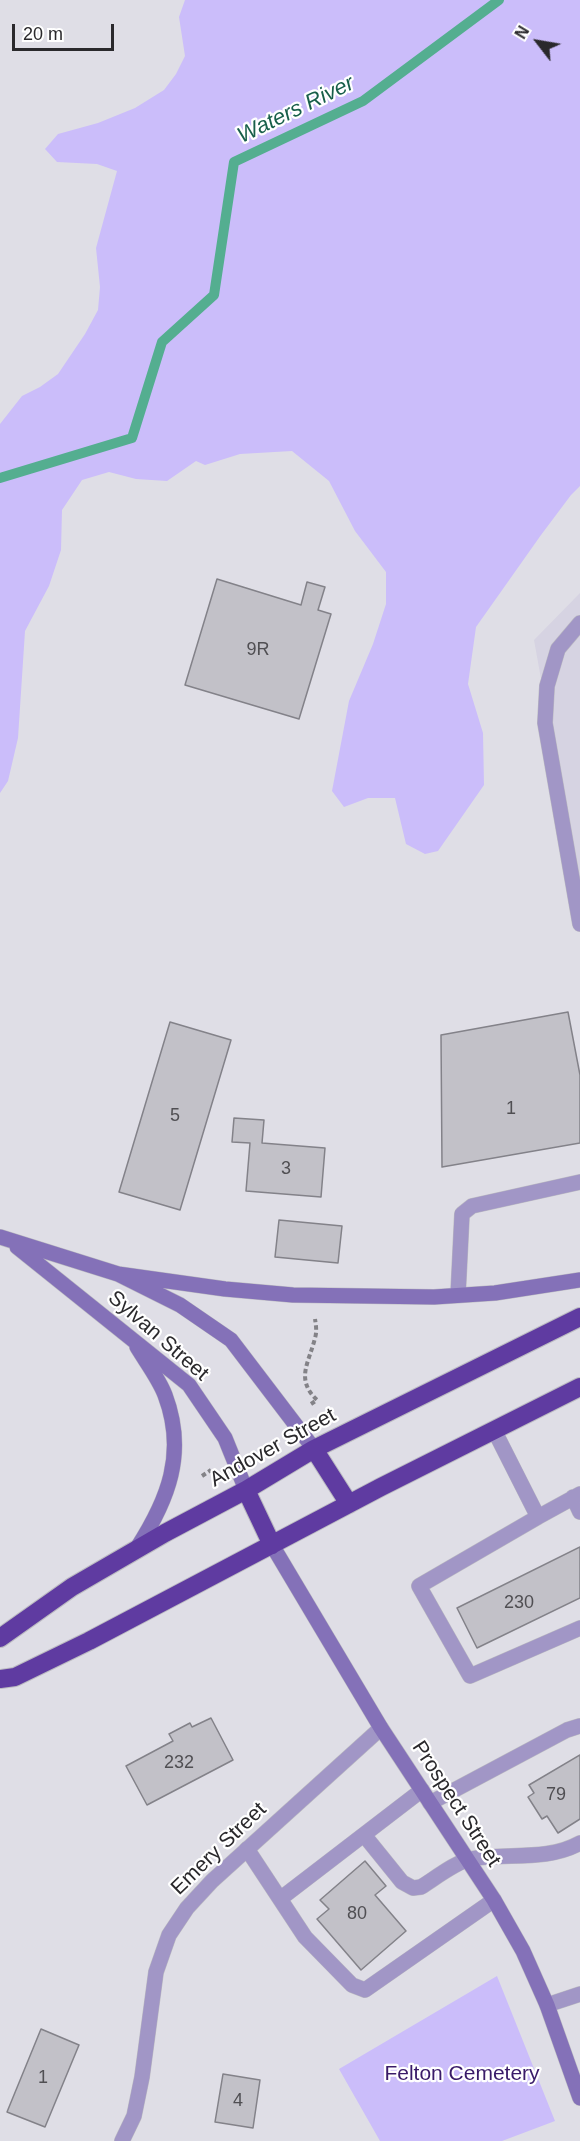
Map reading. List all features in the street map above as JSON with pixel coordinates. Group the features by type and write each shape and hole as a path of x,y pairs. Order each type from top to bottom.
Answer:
{"highway":[{"name":"Andover Street","path":"0,1638 72,1587 246,1490 314,1449 580,1317"},
{"path":"0,1679 15,1677 89,1641 349,1504 580,1388"},
{"path":"314,1449 349,1504"},
{"path":"246,1490 272,1545"}],"main road":[{"name":"Sylvan Street","path":"5,1239 118,1274 180,1305 231,1341 314,1449"},
{"name":"Sylvan Street","path":"5,1239 189,1385 225,1438 246,1490"},
{"path":"118,1274 225,1289 293,1295 434,1297 495,1293 580,1280"},
{"path":"131,1337 165,1394 174,1429 175,1454 167,1495 155,1521 137,1549"},
{"name":"Prospect Street","path":"272,1545 381,1728 494,1900 524,1951 547,2005 580,2098"}],"street":[{"path":"580,623 558,649 547,686 545,723 580,924"},
{"path":"458,1295 462,1214 472,1206 580,1182"},
{"path":"494,1430 538,1517"},
{"path":"580,1512 577,1496 419,1586 470,1676 580,1628"},
{"path":"280,1899 364,1835 426,1797 580,1726"},
{"name":"Emery Street","path":"122,2141 134,2116 142,2077 156,1972 169,1935 187,1908 247,1849 381,1728"},
{"path":"364,1835 402,1882 412,1888 421,1887 467,1859 535,1856 570,1849 580,1843"},
{"path":"247,1849 305,1937 352,1985 365,1990 494,1900"},
{"path":"547,2005 580,1994"}],"path":[{"path":"315,1315 316,1336 307,1359 304,1379 310,1393 317,1400"},
{"path":"194,1474 211,1478"}],"shaded area":[{"path":"580,593 580,895 534,640"}],"green space":[{"path":"185,0 580,0 580,486 541,535 476,627 468,684 483,733 484,785 438,851 425,854 406,844 395,798 368,798 344,807 332,791 349,701 373,644 386,604 386,572 355,531 329,481 292,451 240,454 205,465 196,461 167,481 136,479 109,472 82,480 62,510 61,550 49,586 25,631 18,738 8,781 0,793 0,424 22,396 58,374 98,310 100,287 96,248 117,171 97,164 57,162 45,149 58,134 98,123 135,108 164,90 176,74 185,56 179,17"},
{"name":"Felton Cemetery","path":"497,1976 555,2121 502,2141 380,2141 339,2069"}],"building":[{"path":"217,579 301,605 307,582 325,587 318,610 331,614 299,719 185,685"},
{"path":"568,1012 580,1075 580,1143 442,1167 441,1035"},
{"path":"170,1022 231,1040 180,1210 119,1192"},
{"path":"234,1118 264,1120 262,1143 325,1148 321,1197 246,1191 250,1143 232,1142"},
{"path":"279,1220 342,1226 338,1263 275,1257"},
{"path":"580,1547 580,1598 477,1648 457,1608"},
{"path":"211,1718 233,1760 147,1805 126,1766 173,1741 169,1734 190,1723 192,1727"},
{"path":"580,1755 580,1819 558,1833 547,1816 542,1819 528,1797 534,1793 529,1785"},
{"path":"365,1861 386,1886 375,1895 406,1931 361,1970 317,1919 329,1909 320,1900"},
{"path":"41,2029 79,2045 45,2127 7,2112"},
{"path":"223,2074 260,2080 253,2128 215,2122"}],"waterway":[{"name":"Waters River","path":"0,478 132,438 162,342 214,295 234,162 363,101 499,0"}]}
